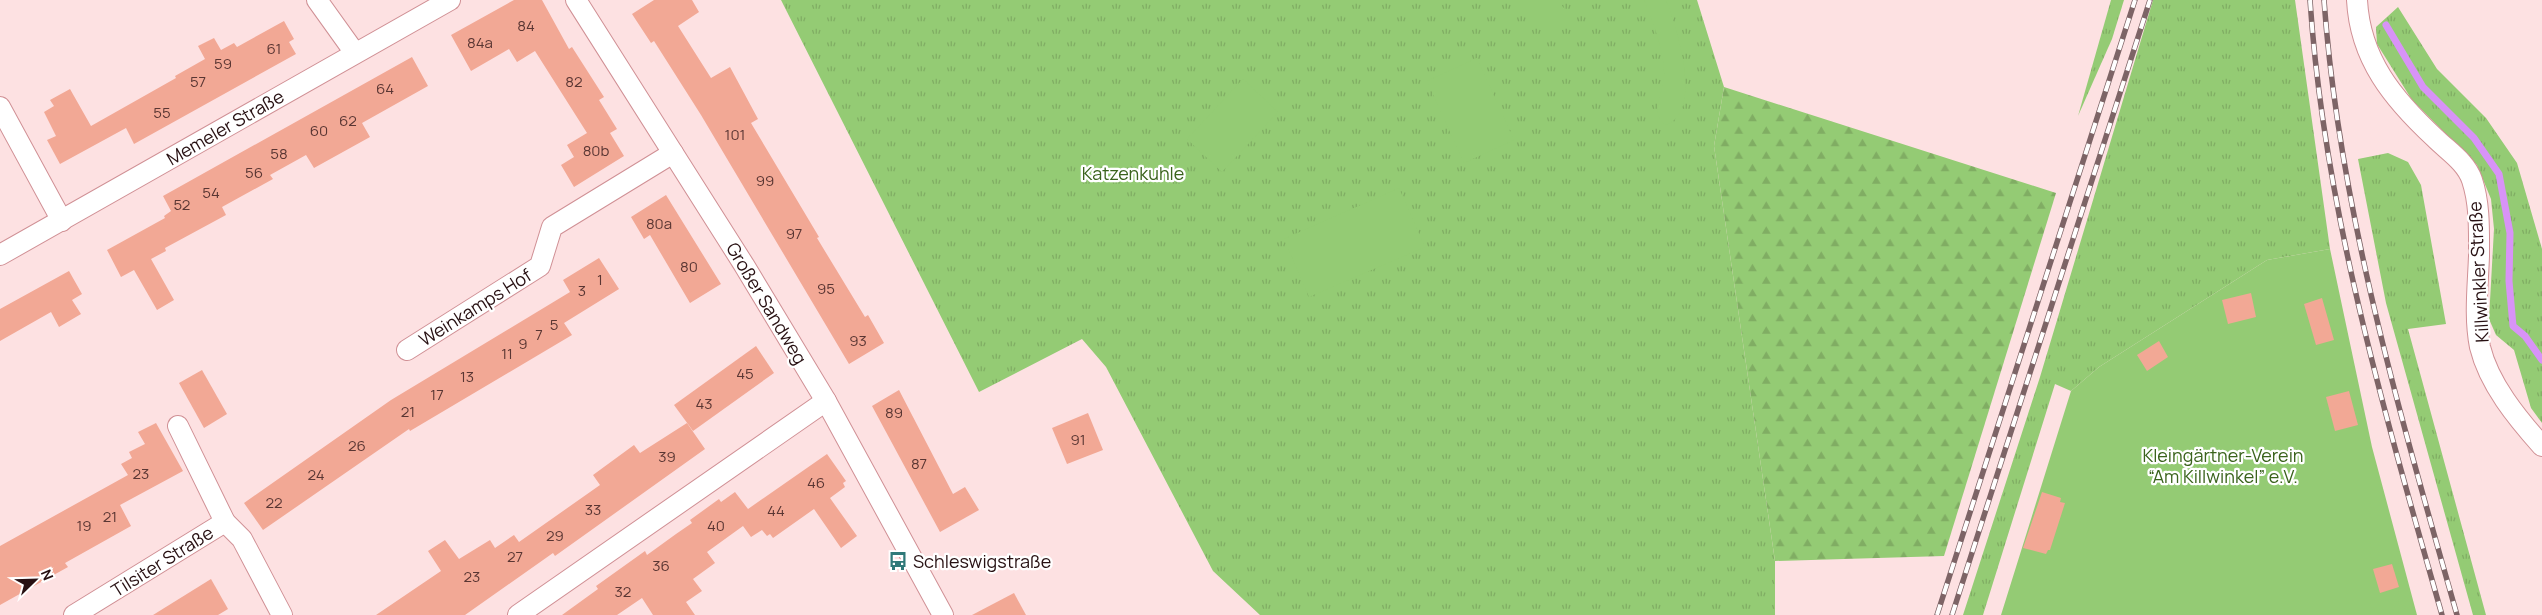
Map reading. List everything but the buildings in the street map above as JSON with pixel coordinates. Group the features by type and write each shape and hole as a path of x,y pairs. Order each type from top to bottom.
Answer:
{"street":[{"path":"317,0 355,53"},
{"name":"Memeler Straße","path":"0,255 450,0"},
{"name":"Großer Sandweg","path":"576,0 674,153 826,400 944,615"},
{"name":"Killwinkler Straße","path":"2357,0 2358,25 2364,43 2378,72 2400,102 2465,166 2473,180 2479,221 2477,309 2480,346 2489,373 2542,446"},
{"path":"0,107 62,221"},
{"name":"Weinkamps Hof","path":"408,350 540,266 552,227 674,153"},
{"path":"518,615 826,400"},
{"name":"Tilsiter Straße","path":"178,426 225,522 242,538 282,615"},
{"name":"Tilsiter Straße","path":"74,615 225,522"}],"green space":[{"name":"Katzenkuhle","path":"781,0 1697,0 1724,87 1714,146 1775,561 1775,615 1260,615 1213,571 1106,367 1082,339 979,392"},
{"path":"1520,0 1556,0 1567,11 1549,29"},
{"path":"1644,0 1666,0 1681,48 1686,87 1683,104 1677,117 1665,125 1658,115 1658,103 1664,79 1663,60 1655,28"},
{"path":"2111,0 2124,0 2112,39 2078,116"},
{"path":"2153,0 2295,0 2330,249 2267,260 2099,367 2071,391 2055,384 1983,615 1963,615 2040,377"},
{"path":"2398,7 2437,69 2486,118 2517,163 2542,249 2542,423 2531,408 2514,350 2496,335 2489,319 2494,229 2491,199 2477,165 2412,100 2377,44 2376,27"},
{"path":"1477,58 1514,140 1464,163 1427,81"},
{"path":"1243,79 1278,112 1222,172 1187,139"},
{"path":"1724,87 2056,193 1944,556 1775,561 1714,146"},
{"path":"2388,153 2408,162 2421,185 2446,324 2408,329 2486,615 2473,615 2386,303 2358,159"},
{"path":"1399,188 1425,247 1309,297 1284,239"},
{"name":"Kleingärtner-Verein “Am Killwinkel” e.V.","path":"2330,249 2372,447 2417,615 2001,615 2071,391 2099,367 2267,260"}],"waterway":[{"path":"2386,25 2423,87 2474,138 2499,174 2510,233 2509,281 2513,326 2525,336 2542,360"}],"railway":[{"path":"1937,615 2135,0"},
{"path":"1952,615 2150,0"},
{"path":"2310,0 2317,78 2343,234 2360,311 2399,464 2442,615"},
{"path":"2324,0 2343,156 2358,233 2394,387 2457,615"}],"place":[{"name":"Schleswigstraße","path":"898,561"}]}
